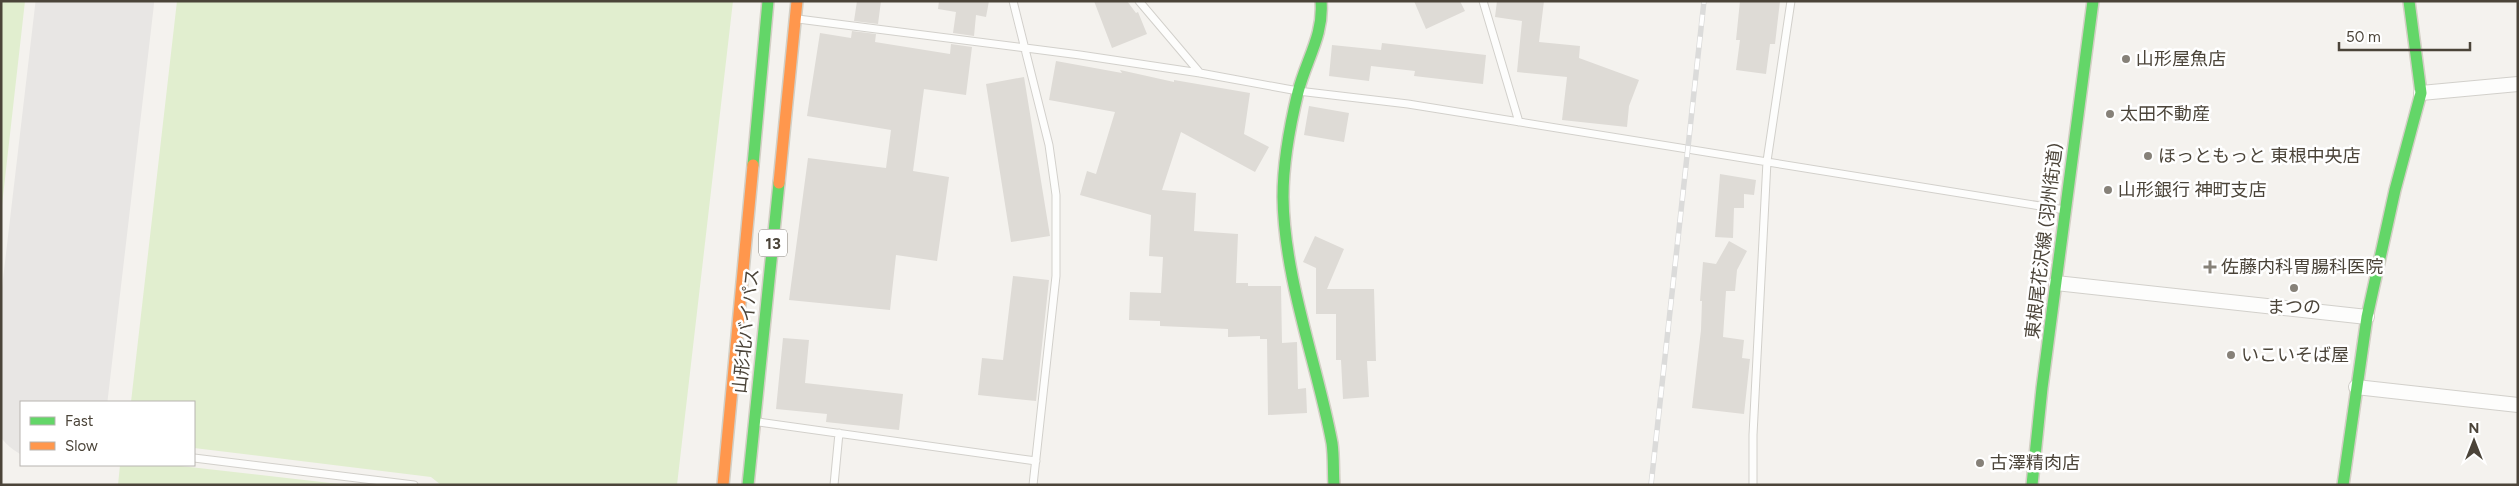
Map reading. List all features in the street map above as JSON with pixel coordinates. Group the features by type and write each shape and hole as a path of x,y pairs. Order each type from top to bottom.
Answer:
{"main road":[{"name":"山形北バイパス","path":"723,485 768,1"},
{"name":"山形北バイパス","path":"748,485 797,1"},
{"path":"1321,1 1318,39 1298,90 1285,164 1284,228 1332,445 1334,485"},
{"name":"東根尾花沢線 (羽州街道)","path":"2032,485 2092,1"},
{"path":"2343,485 2367,317 2395,190 2421,93 2408,1"}],"street":[{"path":"2421,93 2518,84"},
{"path":"2056,284 2367,317"},
{"path":"2356,387 2518,405"}],"lane":[{"path":"1013,1 1049,145 1056,195 1056,276 1034,485"},
{"path":"1139,1 1200,73"},
{"path":"1483,1 1518,122"},
{"path":"1752,485 1753,425 1767,160 1791,1"},
{"path":"796,19 1200,73 1298,90 1408,104 1689,150 1767,160 2066,210"},
{"path":"754,422 1036,461"},
{"path":"834,485 839,433"},
{"path":"195,458 414,485"}],"green space":[{"path":"1,1 25,1 1,214"},
{"path":"177,1 733,1 677,485 441,485 431,477 195,448 195,401 131,401"},
{"path":"120,466 181,466 348,485 118,485"}],"building":[{"path":"857,1 881,1 878,24 854,21"},
{"path":"939,1 989,1 986,17 976,15 974,36 953,33 956,12 938,9"},
{"path":"1094,1 1127,1 1136,13 1138,12 1147,34 1112,48"},
{"path":"1414,1 1460,1 1465,11 1426,29"},
{"path":"1497,1 1544,1 1539,42 1580,46 1579,58 1639,80 1629,106 1627,127 1562,120 1567,77 1517,72 1522,21 1495,17"},
{"path":"1740,1 1780,1 1775,44 1770,44 1766,74 1736,70 1740,40 1736,40"},
{"path":"852,31 876,34 875,42 950,54 951,44 972,47 966,95 924,89 913,171 949,177 937,261 896,255 890,310 789,300 808,158 886,168 891,130 807,116 820,33 851,38"},
{"path":"1382,43 1486,55 1483,84 1414,76 1415,71 1371,66 1369,81 1329,76 1332,45 1381,50"},
{"path":"1056,61 1122,73 1120,70 1174,82 1174,80 1250,93 1244,134 1269,147 1255,172 1181,132 1162,190 1196,193 1194,231 1238,234 1236,283 1248,283 1248,286 1281,286 1282,343 1297,342 1298,389 1306,388 1307,413 1268,415 1267,339 1260,339 1260,336 1228,337 1228,329 1160,326 1160,321 1129,320 1130,292 1161,293 1163,257 1149,256 1151,215 1080,195 1087,171 1096,174 1115,112 1049,100"},
{"path":"1024,77 1050,236 1011,242 986,84"},
{"path":"1309,106 1349,113 1344,142 1304,135"},
{"path":"1720,174 1756,180 1754,195 1744,194 1744,208 1734,208 1733,238 1715,237"},
{"path":"1315,236 1344,249 1327,289 1374,289 1376,361 1367,361 1369,397 1343,399 1341,360 1336,360 1336,314 1316,314 1316,268 1303,262"},
{"path":"1729,241 1747,251 1737,270 1735,291 1726,291 1723,337 1744,340 1742,358 1750,359 1744,414 1692,408 1701,330 1702,301 1700,301 1703,262 1716,264"},
{"path":"1013,276 1049,280 1036,401 978,395 982,358 1003,360"},
{"path":"783,338 809,340 805,383 903,394 899,430 826,422 827,414 776,409"}],"runway":[{"path":"48,401 95,1"}],"railway":[{"path":"1651,485 1704,1"}],"traffic: fast":[{"path":"753,165 768,1"},
{"path":"1321,1 1320,25 1301,80 1292,118 1283,197 1285,228 1295,290 1332,443 1334,485"},
{"path":"2032,485 2042,388 2093,1"},
{"path":"2343,485 2367,317 2395,190 2421,93 2409,1"},
{"path":"748,485 779,183"}],"traffic: slow":[{"path":"779,183 797,1"},
{"path":"723,485 753,165"}],"place":[{"name":"山形屋魚店","path":"2126,59"},
{"name":"太田不動産","path":"2110,114"},
{"name":"ほっともっと 東根中央店","path":"2148,156"},
{"name":"山形銀行 神町支店","path":"2108,190"},
{"name":"佐藤内科胃腸科医院","path":"2210,267"},
{"name":"まつの","path":"2294,288"},
{"name":"いこいそば屋","path":"2231,355"},
{"name":"古澤精肉店","path":"1980,463"}]}
